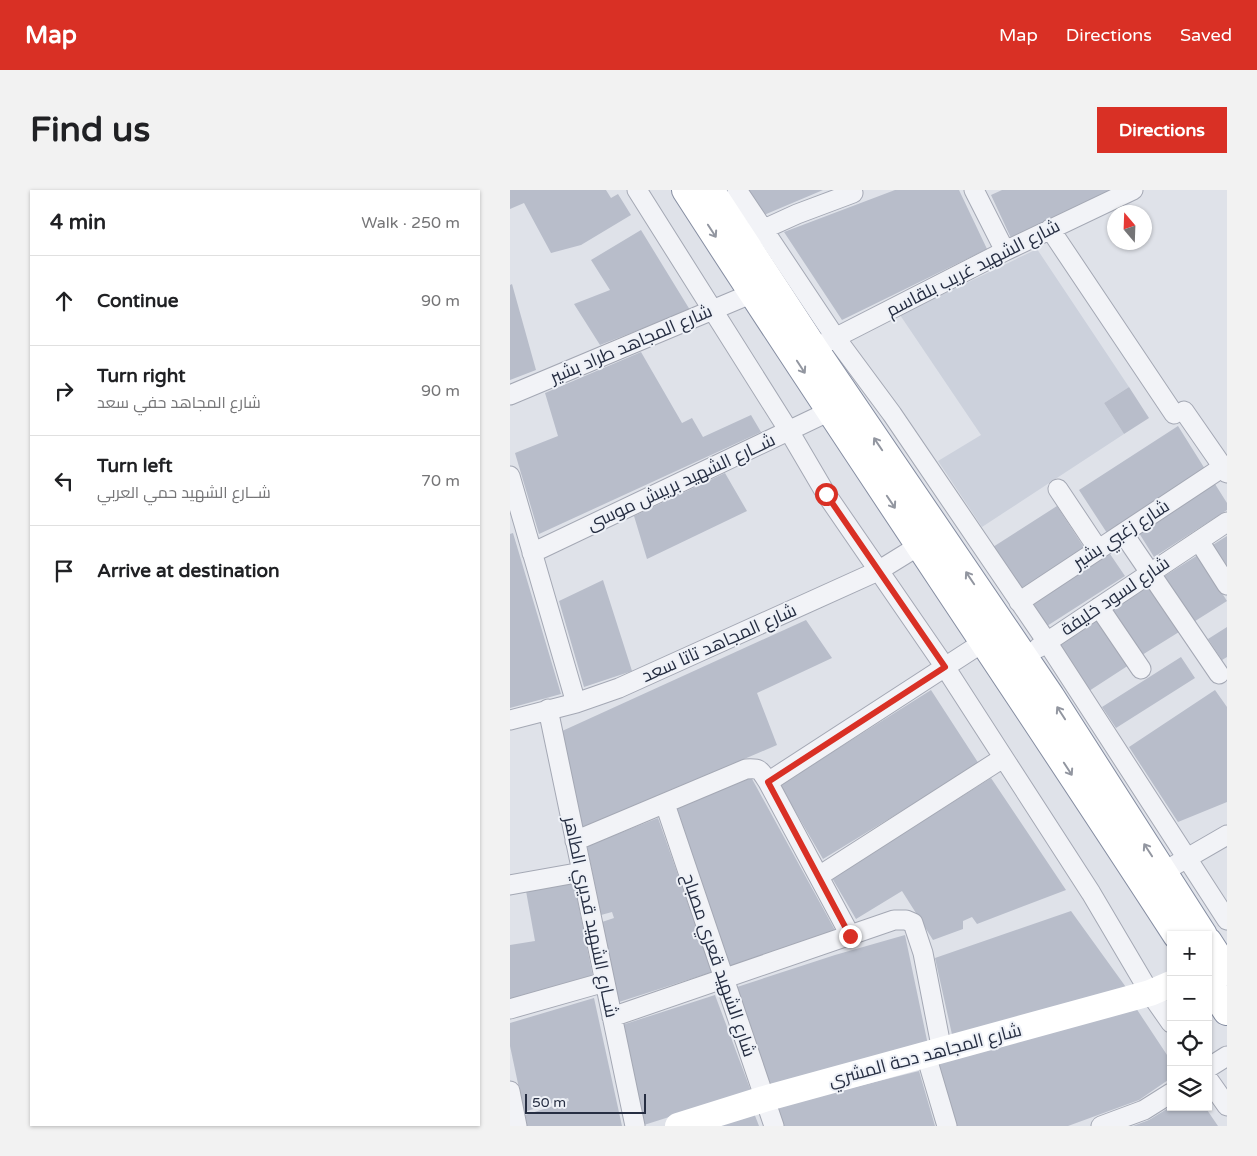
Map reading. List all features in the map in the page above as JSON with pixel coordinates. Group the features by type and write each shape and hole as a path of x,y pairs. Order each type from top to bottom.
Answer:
{"highway":[{"path":"686,190 830,411 985,641 1050,696 1200,931"},
{"path":"710,190 753,235 824,343 955,555 1014,666 1175,931"},
{"path":"1212,948 1227,971"},
{"path":"1212,988 1227,1010"}],"street":[{"path":"637,190 789,431 826,494 945,667 1090,894 1161,989 1170,1021"},
{"path":"738,190 753,235 797,214 852,192"},
{"path":"974,190 1005,251"},
{"name":"شارع الشهيد غريب بلقاسم","path":"824,343 1005,251 1133,190"},
{"path":"1050,229 1179,413 1225,470"},
{"name":"شارع المجاهد طراد بشير","path":"510,395 753,293"},
{"path":"824,343 892,414 1047,642 1227,920"},
{"name":"شــارع الشهيد بريبش موسى","path":"532,553 830,411"},
{"name":"شارع زغبي بشير","path":"1019,602 1123,533 1225,470"},
{"path":"510,476 516,524 532,553 576,703"},
{"path":"1058,489 1098,550"},
{"name":"شارع لسود خليفة","path":"1014,666 1227,522"},
{"path":"1123,533 1219,674"},
{"path":"1198,541 1227,585"},
{"name":"شارع المجاهد تاتا سعد","path":"510,720 576,703 619,688 878,571 920,545"},
{"path":"1099,607 1141,669"},
{"path":"768,782 985,641"},
{"name":"شــارع الشهيد قديري الطاهر","path":"548,709 635,1126"},
{"path":"818,876 1003,758"},
{"path":"575,841 734,773 757,768 768,782 850,936"},
{"name":"شارع الشهيد قعري مصباح","path":"665,804 774,1126"},
{"path":"1163,872 1227,835"},
{"path":"510,884 582,872"},
{"path":"612,1017 894,920 906,920 913,923 923,953 934,1053 947,1126"},
{"path":"510,1009 605,982"},
{"name":"شارع المجاهد دحة المشري","path":"678,1126 764,1099 1161,989"},
{"path":"1211,1066 1227,1056"},
{"path":"1212,1085 1227,1106"},
{"path":"510,1091 517,1126"},
{"path":"1101,1126 1144,1110 1167,1096"}],"shaded area":[{"path":"1037,249 1129,387 1104,403 1124,434 982,527 938,461 981,435 900,315"}],"building":[{"path":"510,190 606,190 611,198 618,194 631,215 581,245 551,253 524,203 510,209"},
{"path":"748,190 823,190 764,215"},
{"path":"895,190 959,190 987,249 842,320 784,232"},
{"path":"1002,190 1114,190 1011,238 991,195"},
{"path":"641,230 690,310 600,345 574,304 610,290 591,260"},
{"path":"512,284 536,370 510,380 510,285"},
{"path":"641,352 682,423 692,418 703,437 751,415 761,432 539,534 515,453 558,436 545,393"},
{"path":"1129,387 1149,418 1124,434 1104,403"},
{"path":"1178,426 1205,469 1107,533 1079,490"},
{"path":"725,473 747,511 647,559 634,516"},
{"path":"1215,484 1227,503 1227,510 1154,557 1139,533"},
{"path":"1057,506 1085,549 1021,590 993,547"},
{"path":"513,533 561,694 510,708 510,534"},
{"path":"1227,536 1227,570 1211,546"},
{"path":"1110,554 1125,576 1047,626 1033,603"},
{"path":"1198,555 1227,601 1192,623 1163,577"},
{"path":"603,580 632,671 584,687 559,601"},
{"path":"1149,586 1179,632 1142,655 1128,632 1124,634 1110,611"},
{"path":"1099,619 1129,665 1089,691 1059,644"},
{"path":"806,620 832,658 757,693 777,745 581,829 560,732"},
{"path":"1227,627 1227,657 1222,660 1208,639"},
{"path":"1181,657 1195,678 1116,728 1102,707"},
{"path":"931,690 979,764 823,859 780,785"},
{"path":"1215,690 1227,707 1227,802 1178,822 1129,747"},
{"path":"751,777 836,932 729,967 677,808"},
{"path":"991,778 1066,890 977,924 972,917 963,921 963,929 933,940 902,891 856,919 832,878"},
{"path":"658,818 712,972 619,1002 602,922 614,918 612,912 601,915 587,846"},
{"path":"574,883 593,977 510,1000 510,945 535,941 526,891"},
{"path":"1071,911 1128,990 953,1039 935,958"},
{"path":"905,935 928,1045 768,1088 734,988 835,955"},
{"path":"715,995 751,1091 644,1125 622,1025"},
{"path":"594,998 622,1126 527,1126 525,1115 569,1101 568,1098 524,1112 510,1046 510,1023"},
{"path":"1134,1005 1167,1055 1167,1081 1139,1100 1068,1126 957,1126 938,1064"},
{"path":"919,1071 935,1126 783,1126 775,1107"},
{"path":"1167,1109 1167,1111 1208,1111 1218,1126 1133,1126 1149,1120"},
{"path":"754,1113 759,1126 717,1126"}],"route":[{"path":"826,494 945,667 768,782 850,936"}]}
